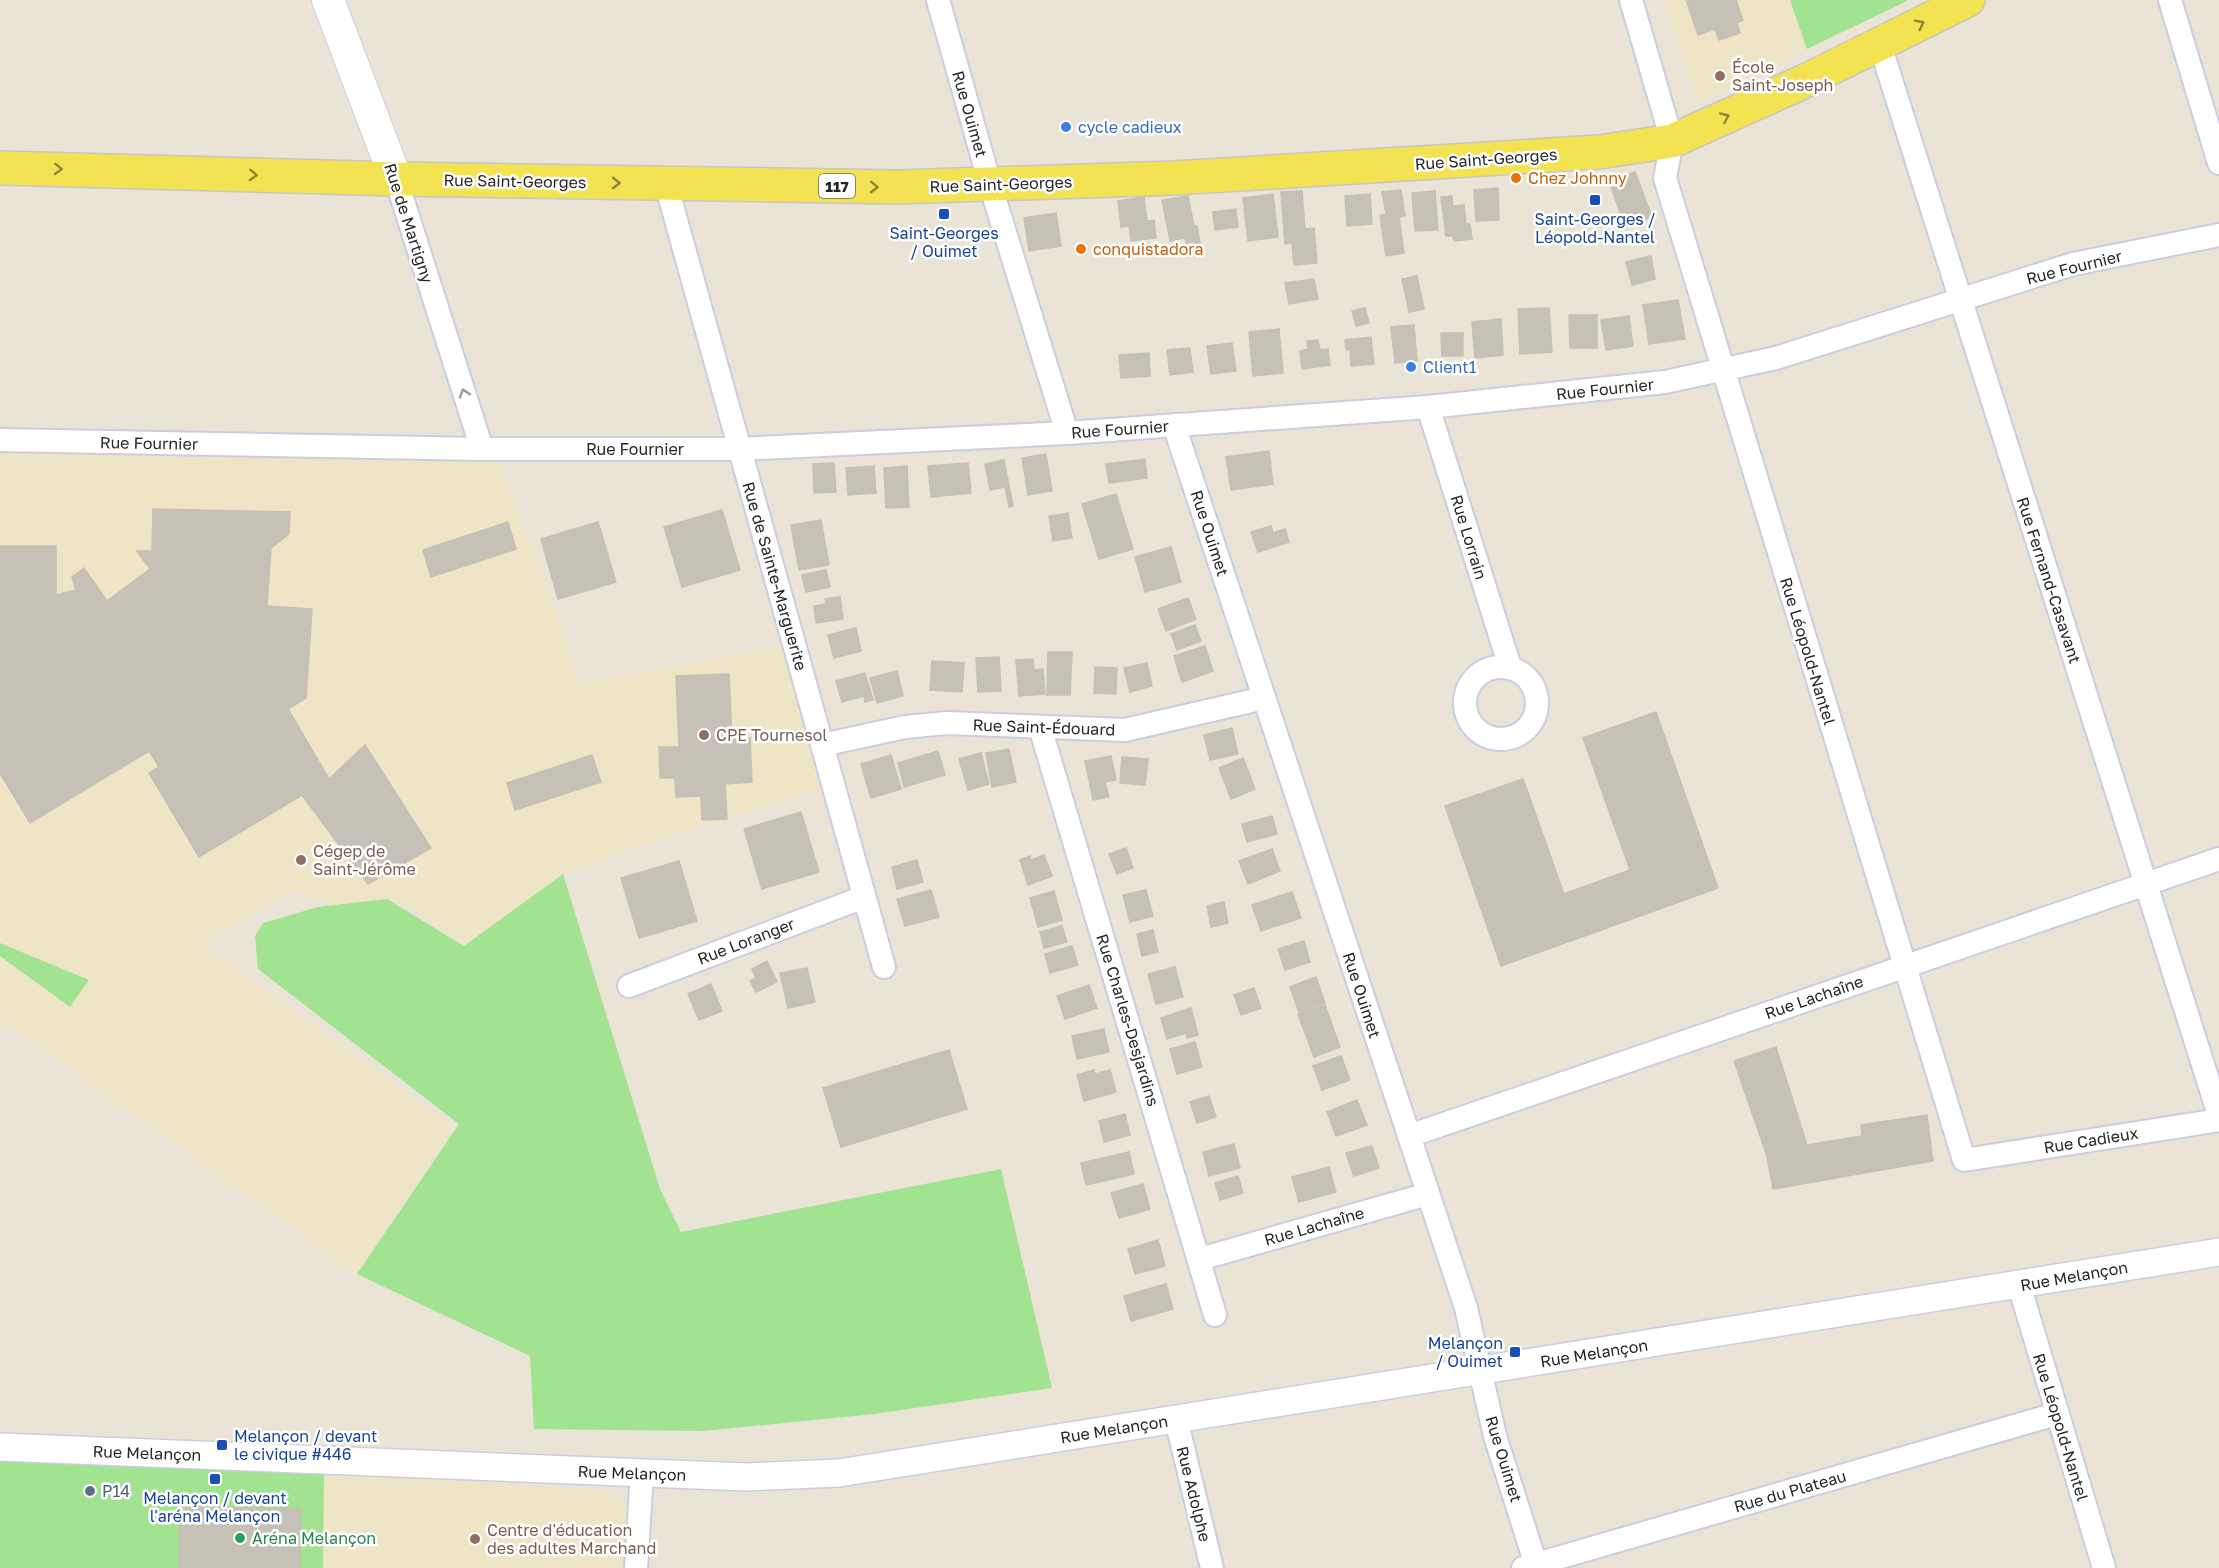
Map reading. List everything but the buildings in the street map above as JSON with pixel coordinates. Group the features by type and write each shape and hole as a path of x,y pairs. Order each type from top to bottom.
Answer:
{"main road":[{"name":"Rue de Martigny","path":"328,0 396,179"},
{"name":"Rue Saint-Georges","path":"0,168 396,179 898,187 1174,178 1599,152 1672,141 1880,45 1968,0"}],"street":[{"name":"Rue Ouimet","path":"938,0 990,184 1067,433"},
{"path":"1631,0 1672,141"},
{"path":"2170,0 2219,163"},
{"name":"Rue Fernand-Casavant","path":"1880,45 2219,1117"},
{"name":"Rue Léopold-Nantel","path":"1672,141 1665,178 1964,1160"},
{"name":"Rue de Martigny","path":"396,179 482,449"},
{"name":"Rue de Sainte-Marguerite","path":"666,184 884,967"},
{"name":"Rue Fournier","path":"0,440 482,449 739,449 1067,433 1428,407 1665,382 1722,370 1776,358 2073,264 2219,235"},
{"name":"Rue Lorrain","path":"1428,407 1509,667"},
{"name":"Rue Ouimet","path":"1174,425 1466,1308 1495,1436 1532,1567"},
{"name":"Rue Saint-Édouard","path":"822,745 905,727 947,723 1125,730 1264,698"},
{"name":"Rue Charles-Desjardins","path":"1040,727 1215,1315"},
{"name":"Rue Lachaîne","path":"1409,1136 2219,859"},
{"name":"Rue Loranger","path":"628,986 864,897"},
{"name":"Rue Cadieux","path":"1964,1160 2219,1117"},
{"name":"Rue Lachaîne","path":"1200,1259 1428,1194"},
{"name":"Rue Melançon","path":"0,1447 747,1477 839,1473 2219,1252"},
{"name":"Rue Léopold-Nantel","path":"2019,1285 2104,1568"},
{"name":"Rue du Plateau","path":"1532,1567 2056,1414"},
{"name":"Rue Adolphe","path":"1176,1419 1212,1568"},
{"path":"636,1568 642,1473"}],"shaded area":[{"name":"École Saint-Joseph","path":"1664,0 1790,0 1807,49 1697,102"},
{"name":"Cégep de Saint-Jérôme","path":"0,446 498,460 581,683 783,646 823,788 642,845 563,874 464,946 402,901 367,922 295,889 202,944 453,1127 357,1274 0,1019"},
{"name":"Centre d'éducation des adultes Marchand","path":"324,1473 609,1491 629,1511 625,1568 323,1568"}],"green space":[{"path":"1790,0 1907,0 1907,1 1807,49"},
{"path":"563,874 660,1189 681,1232 1001,1169 1052,1388 874,1414 703,1431 534,1429 530,1356 357,1274 459,1124 258,969 255,936 263,923 318,907 387,899 464,946"},
{"path":"0,943 89,980 70,1007 0,956"},
{"path":"0,1459 324,1473 323,1568 0,1568"}],"place":[{"name":"École Saint-Joseph","path":"1720,76"},
{"name":"cycle cadieux","path":"1066,127"},
{"name":"Chez Johnny","path":"1516,178"},
{"name":"Saint-Georges / Léopold-Nantel","path":"1595,200"},
{"name":"Saint-Georges / Ouimet","path":"944,214"},
{"name":"conquistadora","path":"1081,249"},
{"name":"Client1","path":"1411,367"},
{"name":"CPE Tournesol","path":"704,735"},
{"name":"Cégep de Saint-Jérôme","path":"301,860"},
{"name":"Melançon / Ouimet","path":"1515,1352"},
{"name":"Melançon / devant le civique #446","path":"222,1445"},
{"name":"Melançon / devant l'aréna Melançon","path":"215,1479"},
{"name":"P14","path":"90,1491"},
{"name":"Aréna Melançon","path":"240,1538"},
{"name":"Centre d'éducation des adultes Marchand","path":"475,1539"}]}
